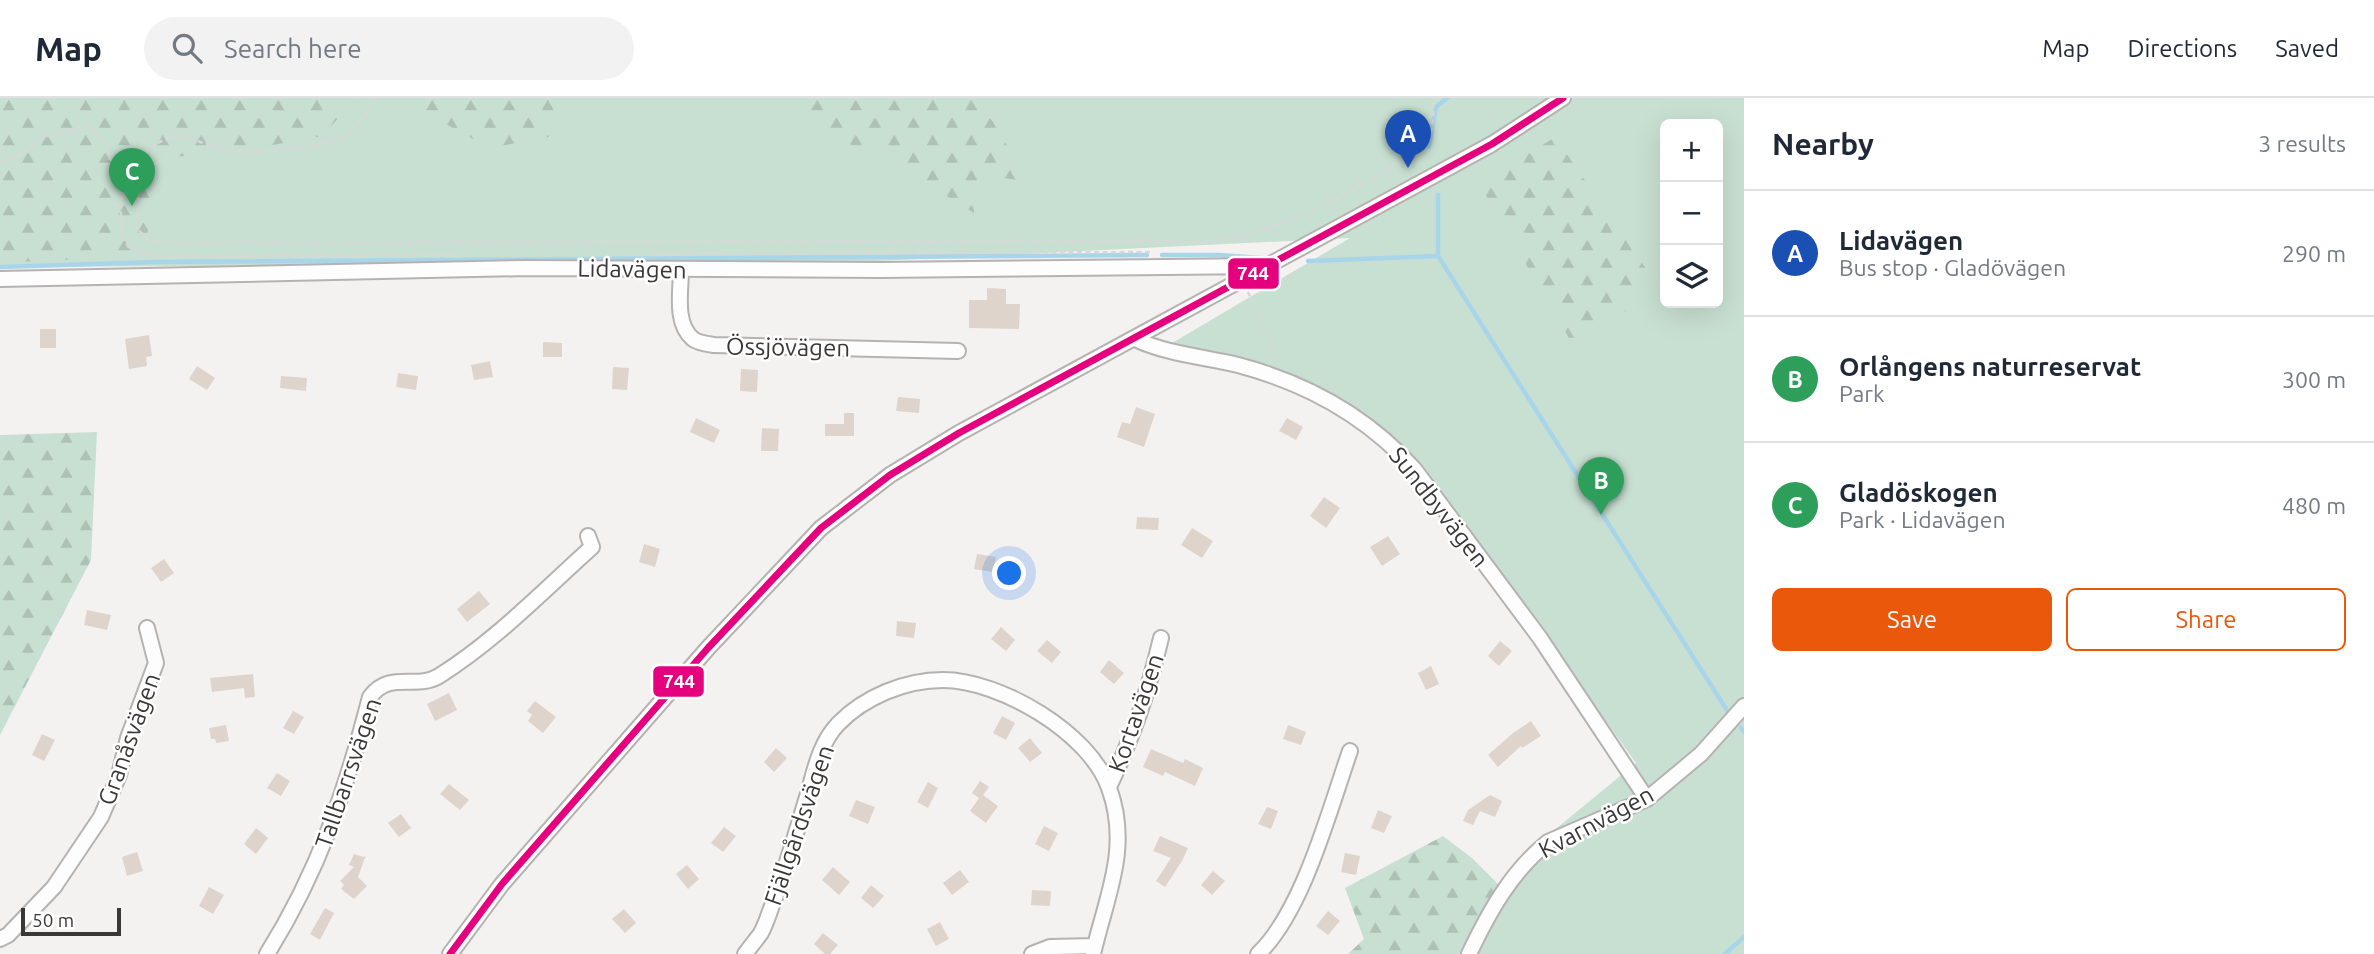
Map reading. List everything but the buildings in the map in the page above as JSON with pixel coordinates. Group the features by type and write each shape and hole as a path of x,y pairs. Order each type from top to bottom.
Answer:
{"street":[{"path":"450,954 502,884 708,648 821,528 890,475 959,433 1492,144 1563,98"},
{"name":"Lidavägen","path":"0,279 526,268 895,270 1264,266"},
{"name":"Össjövägen","path":"681,269 680,316 685,330 695,341 714,345 958,351"},
{"name":"Sundbyvägen","path":"1135,339 1160,349 1242,366 1286,381 1349,411 1396,449 1415,470 1540,638 1647,799"},
{"name":"Tallbarrsvägen","path":"267,954 284,927 319,855 346,787 370,697 376,688 388,682 433,679 466,659 592,547 588,536"},
{"name":"Granåsvägen","path":"0,939 8,935 54,887 101,817 119,775 128,738 156,663 147,628"},
{"name":"Kortavägen","path":"1109,787 1133,734 1150,684 1161,638"},
{"name":"Fjällgårdsvägen","path":"745,954 762,931 780,886 823,749 837,725 866,701 912,683 944,680 973,684 1019,701 1060,727 1097,765 1109,787 1115,810 1119,849 1109,899 1094,950"},
{"name":"Kvarnvägen","path":"1469,954 1497,900 1536,852 1548,842 1647,799 1700,754 1744,706"},
{"path":"1258,954 1268,944 1295,902 1350,751"},
{"path":"1032,954 1050,947 1094,950"}],"path":[{"path":"377,98 358,124 342,139 308,147 255,152 217,147 172,136 163,140 147,150 137,164 138,228 142,236 152,242 166,243 1216,241 1251,232 1323,206 1406,159 1425,145 1433,98"},
{"path":"0,163 24,152 42,136 90,125 109,147 110,166 121,187 121,236 130,249 153,256 456,255"},
{"path":"644,254 1153,252"},
{"path":"1246,289 1286,381"}],"green space":[{"path":"0,98 1744,98 1744,954 1389,954 1504,890 1524,855 1636,763 1430,477 1380,425 1345,402 1292,379 1167,346 1350,238 836,263 0,267"},
{"path":"0,98 357,98 322,136 240,151 162,158 143,256 0,263"},
{"path":"424,98 560,98 549,137 489,148 424,112"},
{"path":"788,98 975,98 993,122 1029,182 981,174 974,190 974,213 884,152 822,138"},
{"path":"1555,137 1651,276 1629,309 1573,345 1485,194 1484,182"},
{"path":"97,432 91,560 0,735 0,435"},
{"path":"1443,836 1472,858 1499,885 1464,954 1348,954 1364,939 1345,888"}],"waterway":[{"path":"1429,147 1436,107 1447,98"},
{"path":"1438,195 1438,256"},
{"path":"0,267 154,262 1147,255"},
{"path":"1162,255 1262,258"},
{"path":"1308,261 1438,256 1730,715"},
{"path":"1741,728 1744,732"},
{"path":"1725,954 1744,937"}],"transit line":[{"name":"744","path":"450,954 502,884 708,648 821,528 890,475 959,433 1492,144 1563,98"}],"place":[{"name":"Lidavägen","path":"1408,168"},
{"name":"Gladöskogen","path":"132,206"},
{"name":"Orlångens naturreservat","path":"1601,515"}]}
